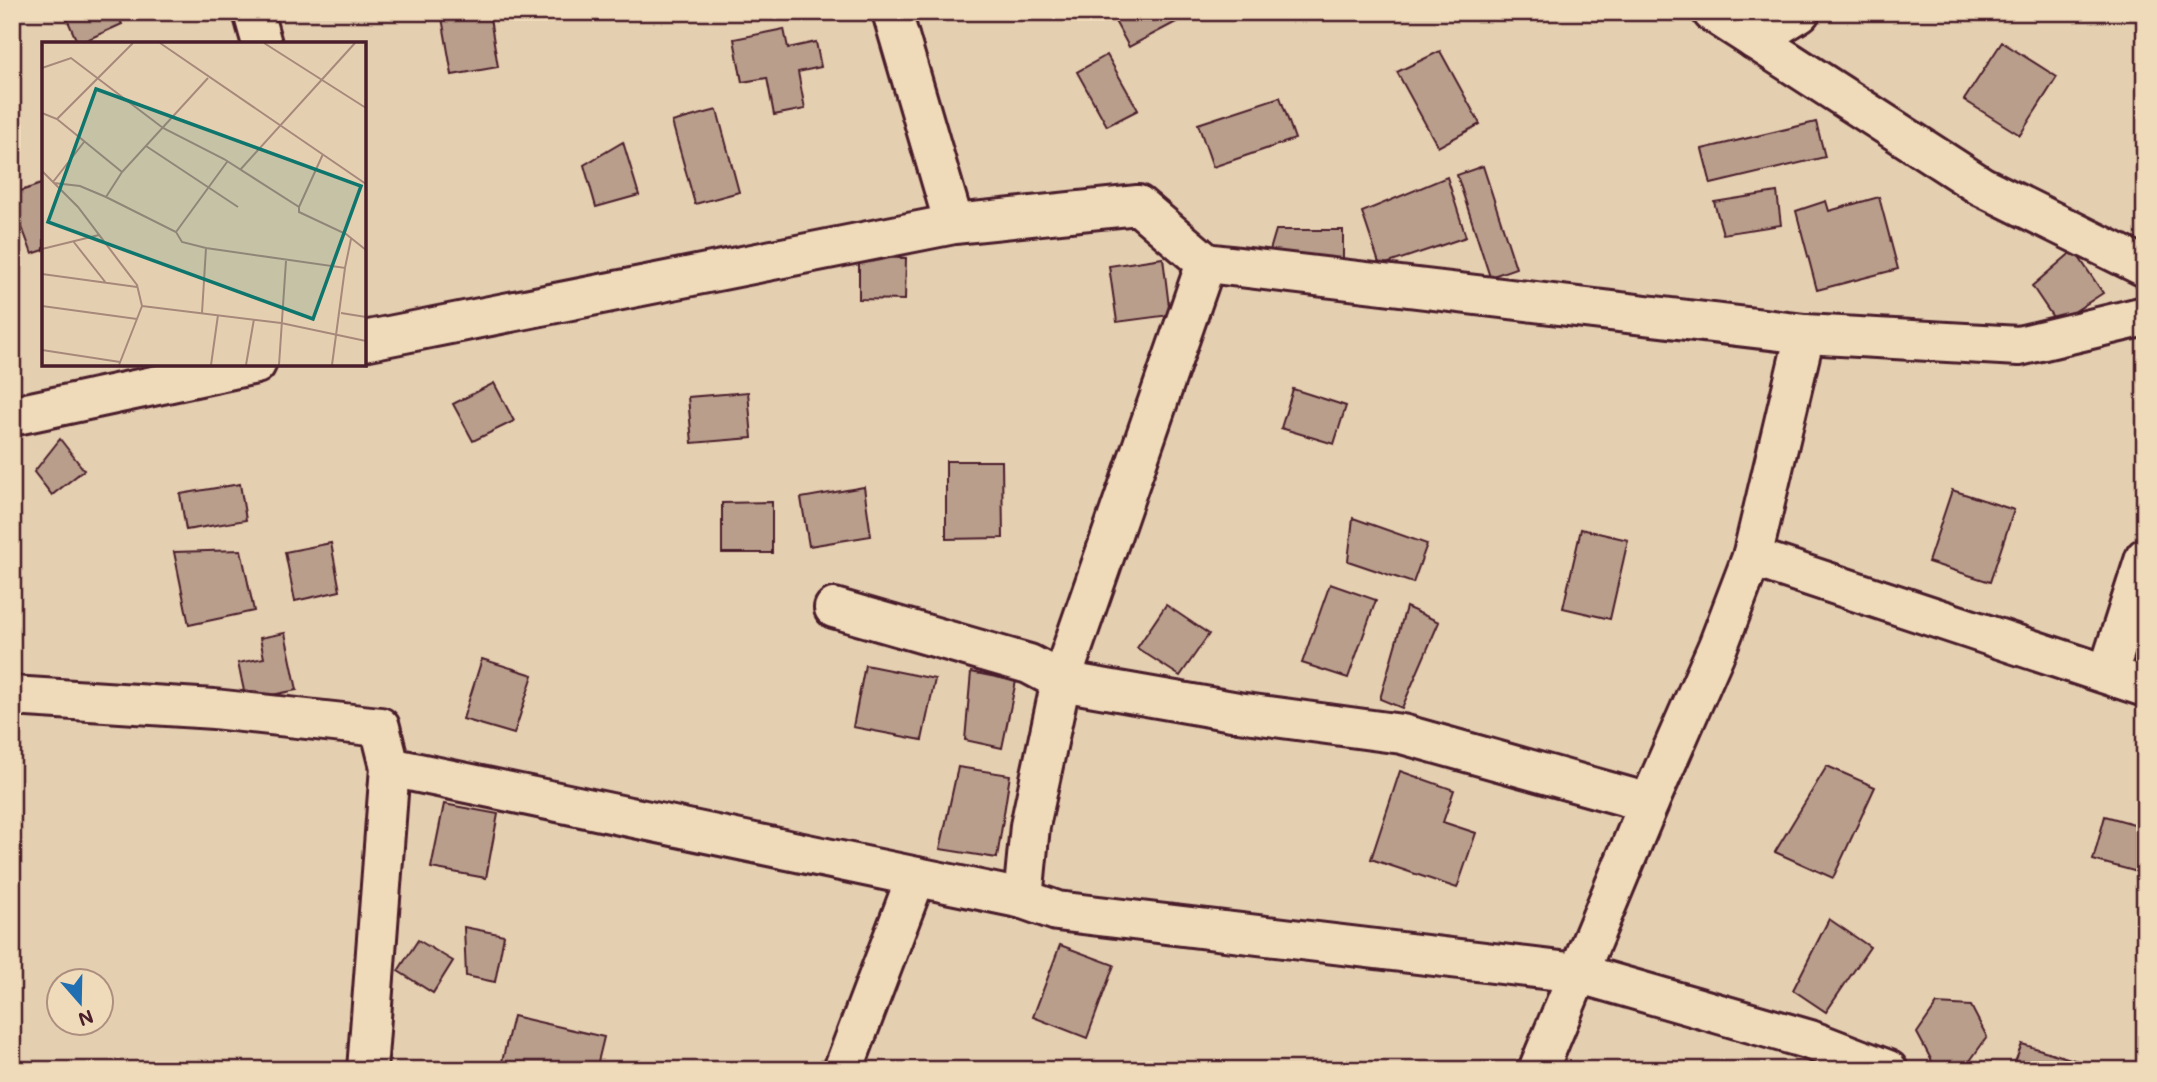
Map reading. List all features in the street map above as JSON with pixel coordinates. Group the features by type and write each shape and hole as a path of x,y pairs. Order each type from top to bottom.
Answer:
{"street":[{"path":"253,12 261,42"},
{"path":"892,12 954,224"},
{"path":"1712,12 1981,186 2145,267"},
{"path":"1755,40 1800,12"},
{"path":"366,341 954,224 1138,205 1206,263 1805,334 2019,346 2145,316"},
{"path":"1023,899 1030,826 1061,681 1206,263"},
{"path":"1538,1070 1649,803 1718,646 1752,557 1805,334"},
{"path":"12,416 247,366"},
{"path":"1752,557 2145,687"},
{"path":"2108,673 2145,558"},
{"path":"834,608 1029,664 1061,681 1238,712 1402,734 1649,803"},
{"path":"12,696 214,709 380,727 390,767 367,1070"},
{"path":"390,767 1023,899 1057,911 1577,973 1810,1040 1888,1070"},
{"path":"843,1070 916,877"}],"building":[{"path":"64,12 116,12 122,24 77,42"},
{"path":"441,12 489,12 498,67 452,75"},
{"path":"1110,12 1195,12 1129,47"},
{"path":"784,29 788,48 816,42 821,67 798,72 805,109 774,115 767,78 742,82 734,39"},
{"path":"2002,42 2057,77 2020,135 1964,100"},
{"path":"1440,51 1480,124 1438,147 1397,72"},
{"path":"1107,55 1138,110 1107,126 1077,72"},
{"path":"1280,97 1295,139 1213,167 1198,124"},
{"path":"717,110 739,192 695,204 672,122"},
{"path":"1816,122 1825,157 1711,184 1702,149"},
{"path":"623,142 639,195 596,207 584,165"},
{"path":"1483,166 1516,268 1490,277 1457,175"},
{"path":"1447,177 1466,237 1380,266 1362,212"},
{"path":"42,184 42,251 32,254 12,194"},
{"path":"1777,192 1781,225 1723,234 1714,202"},
{"path":"1879,197 1898,269 1817,290 1796,211 1826,201 1829,211"},
{"path":"1276,230 1343,230 1343,274 1263,274"},
{"path":"2074,250 2103,293 2057,323 2032,286"},
{"path":"859,257 906,258 905,300 859,299"},
{"path":"1163,258 1170,315 1117,322 1109,266"},
{"path":"494,383 514,421 473,441 453,404"},
{"path":"1293,389 1346,406 1334,444 1281,428"},
{"path":"748,392 752,438 692,443 688,397"},
{"path":"60,439 84,470 52,495 34,472"},
{"path":"946,461 1002,461 1003,538 946,539"},
{"path":"240,484 246,520 186,530 180,494"},
{"path":"864,487 871,536 809,546 801,498"},
{"path":"1952,490 2014,510 1990,582 1928,562"},
{"path":"772,502 772,553 722,553 722,503"},
{"path":"1353,518 1427,544 1413,583 1348,561"},
{"path":"1581,529 1628,540 1610,619 1563,608"},
{"path":"331,543 340,591 295,601 285,552"},
{"path":"241,550 254,611 189,625 174,552"},
{"path":"1330,584 1376,600 1348,678 1302,663"},
{"path":"1166,605 1209,634 1180,676 1137,648"},
{"path":"1406,607 1439,622 1402,708 1380,699"},
{"path":"285,633 297,690 246,700 238,663 264,658 260,638"},
{"path":"482,659 533,675 514,734 463,719"},
{"path":"865,665 935,679 922,740 853,727"},
{"path":"971,672 1016,681 1002,748 965,740"},
{"path":"1827,766 1875,787 1833,878 1775,852"},
{"path":"958,767 1010,775 997,858 940,849"},
{"path":"1400,771 1454,790 1443,822 1476,833 1457,888 1371,859"},
{"path":"444,804 498,814 486,878 431,868"},
{"path":"2105,816 2145,827 2145,874 2093,860"},
{"path":"1829,919 1870,947 1826,1012 1793,990"},
{"path":"464,927 504,935 495,982 466,976"},
{"path":"418,940 453,961 433,993 398,971"},
{"path":"1060,945 1114,965 1087,1038 1033,1017"},
{"path":"1937,1004 1971,1006 1987,1037 1967,1065 1933,1063 1917,1033"},
{"path":"513,1016 604,1037 596,1070 500,1070"},
{"path":"2022,1044 2090,1065 2088,1070 2012,1070"}]}
